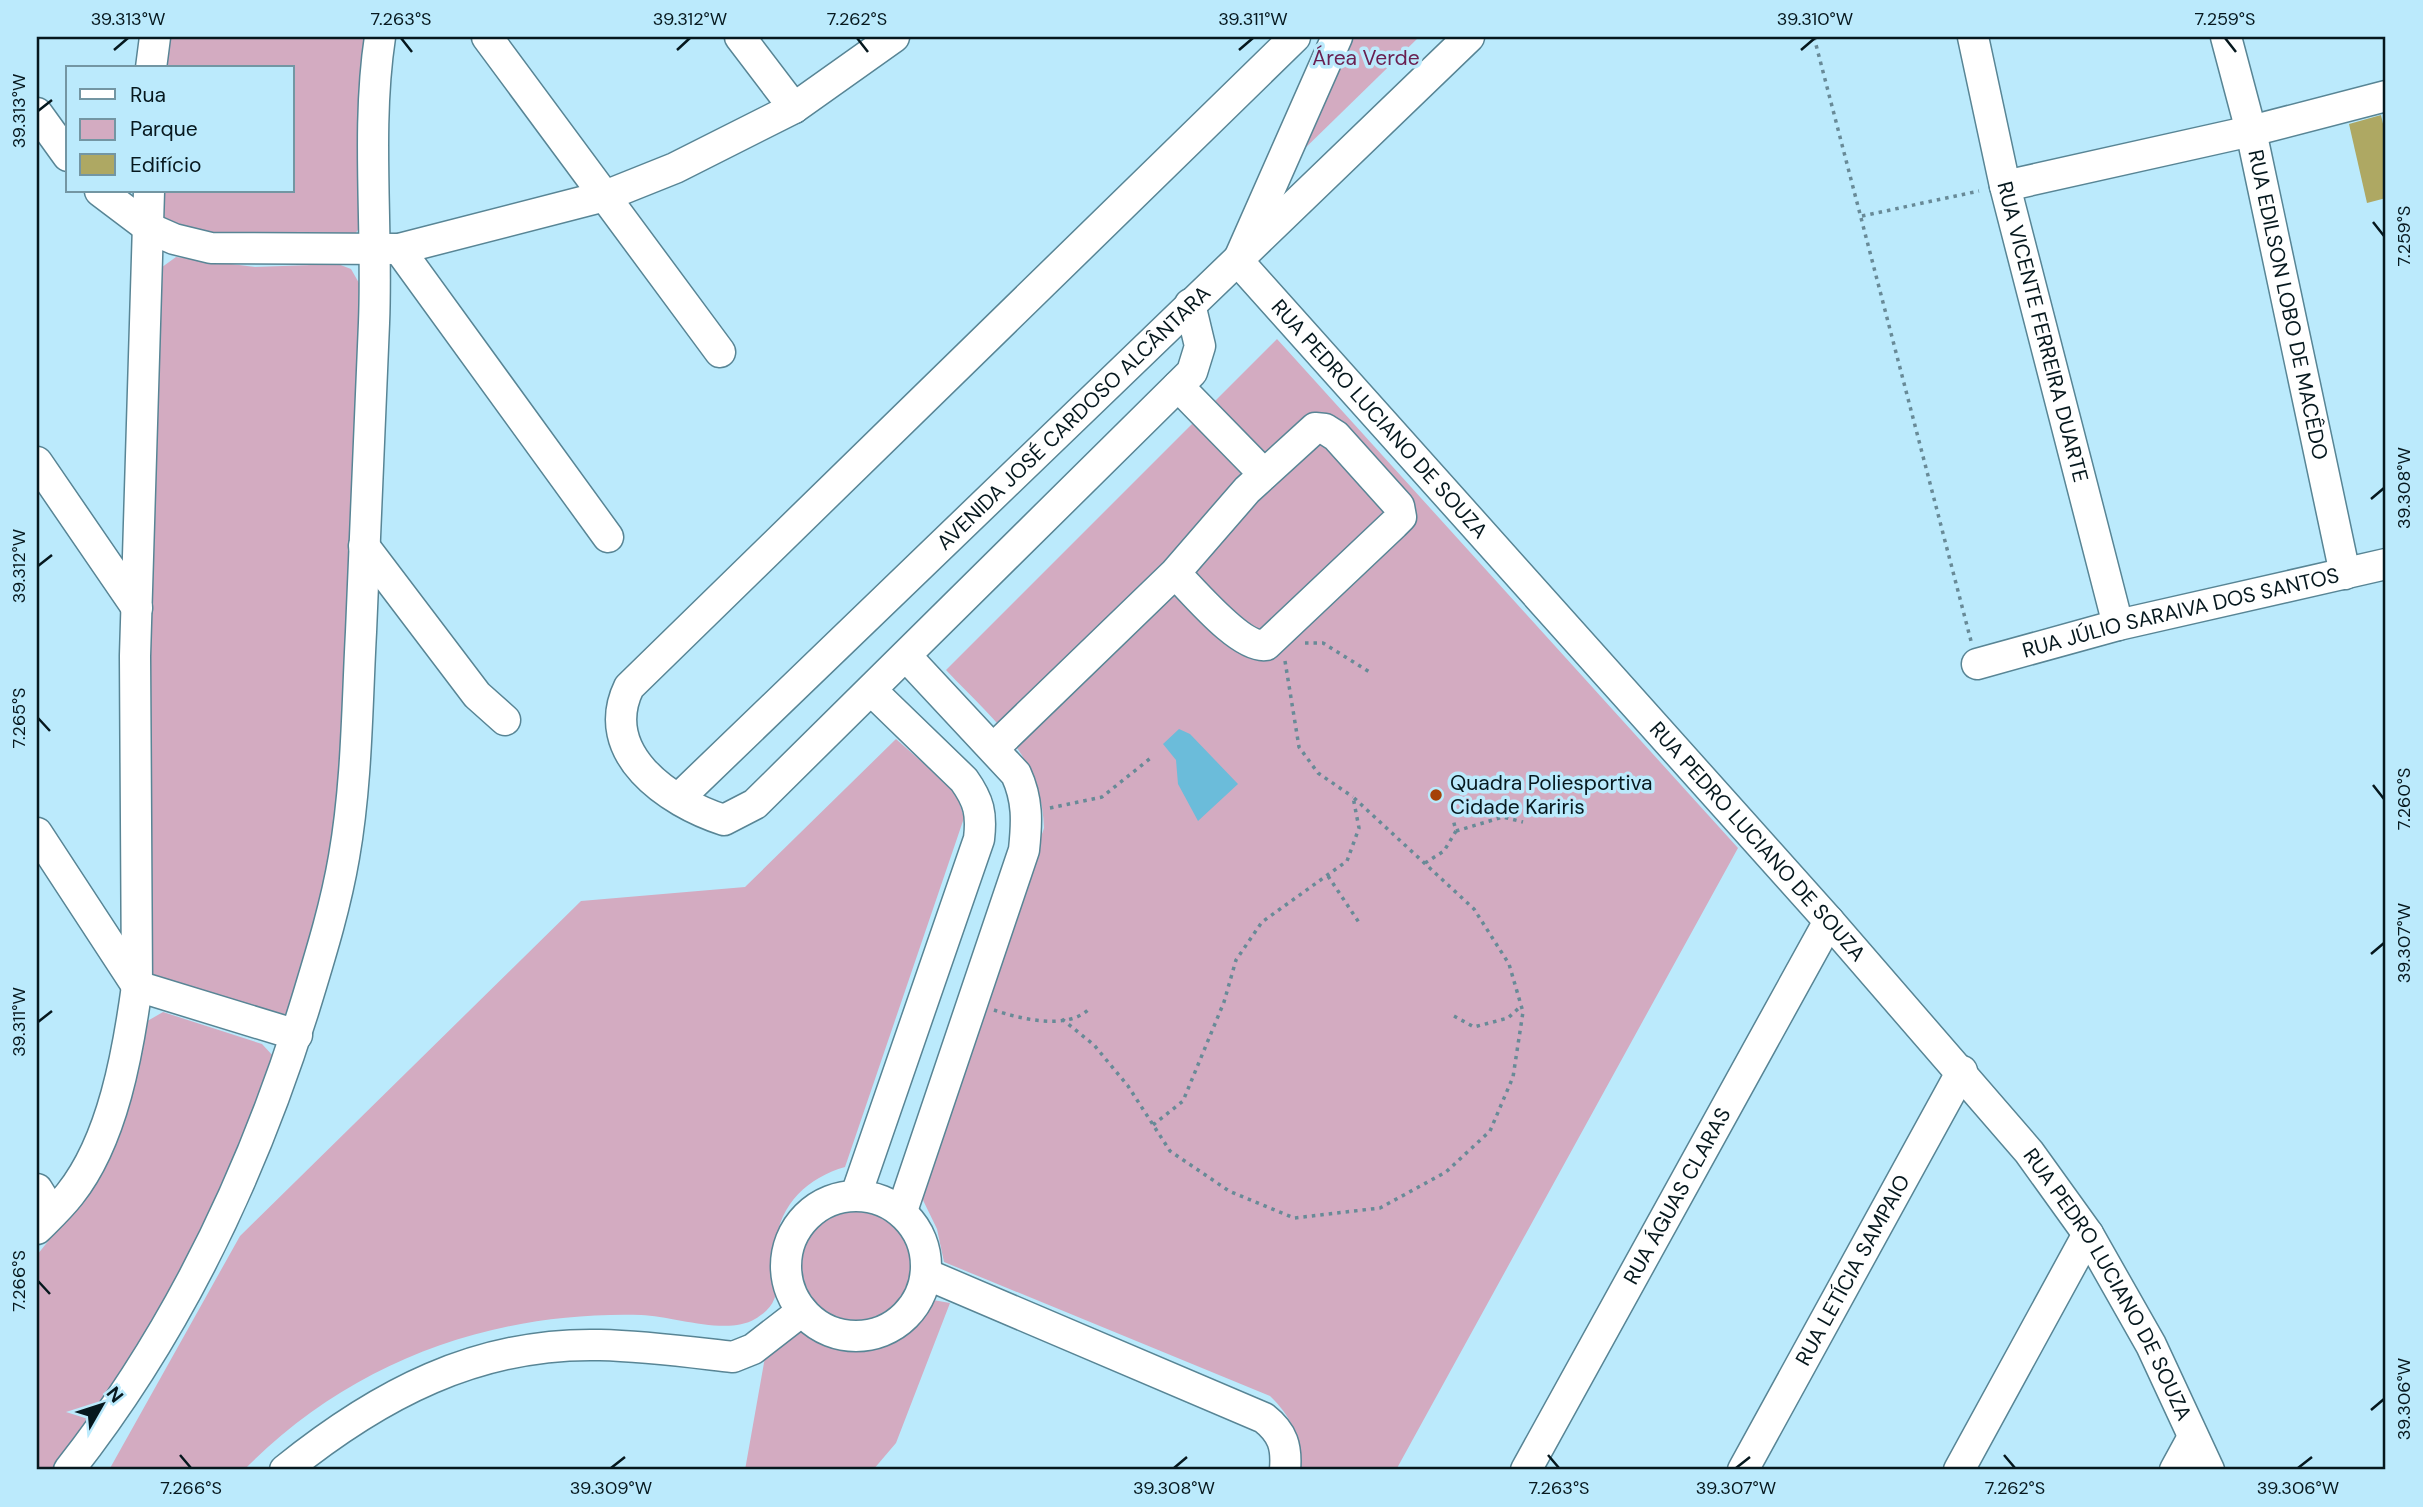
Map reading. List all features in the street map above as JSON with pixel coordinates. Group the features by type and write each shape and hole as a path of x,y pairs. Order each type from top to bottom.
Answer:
{"street":[{"path":"151,66 155,37"},
{"path":"69,1470 135,1380 217,1232 259,1141 297,1035 323,950 344,857 354,747 364,546 388,250 375,141 380,37"},
{"path":"487,37 720,352"},
{"path":"740,37 794,108"},
{"path":"101,192 149,228 174,239 211,248 388,250 605,195 734,141 794,108 894,37"},
{"path":"1190,304 1200,346 1192,372 755,804 724,820 704,813 652,781 631,754 620,724 620,705 629,687 1295,37"},
{"path":"1238,261 1337,37"},
{"name":"AVENIDA JOSÉ CARDOSO ALCÂNTARA","path":"679,798 1469,37"},
{"name":"RUA VICENTE FERREIRA DUARTE","path":"1973,37 2005,186 2118,625"},
{"name":"RUA EDILSON LOBO DE MACÊDO","path":"2227,37 2251,131 2346,574"},
{"path":"2005,186 2251,131 2386,96"},
{"path":"37,113 66,153"},
{"path":"42,1211 71,1193 87,1167 111,1111 131,1029 137,986 137,608 149,192"},
{"path":"388,250 608,537"},
{"name":"RUA PEDRO LUCIANO DE SOUZA","path":"1238,261 1829,920 1962,1071 2029,1152 2088,1234 2151,1345 2209,1470"},
{"path":"1178,386 1264,474"},
{"path":"994,748 1175,573 1264,474 1304,435 1315,428 1325,429 1373,474 1399,506 1401,516 1266,645 1257,647 1241,638 1175,573"},
{"path":"37,462 137,608"},
{"path":"364,546 477,695 505,720"},
{"name":"RUA JÚLIO SARAIVA DOS SANTOS","path":"1977,664 2118,625 2386,564"},
{"path":"902,1211 1024,850 1027,821 1026,795 1016,774 906,656"},
{"path":"856,1195 979,839 982,814 977,797 964,780 871,690"},
{"path":"37,833 137,986 297,1035"},
{"name":"RUA ÁGUAS CLARAS","path":"1526,1470 1829,920"},
{"name":"RUA LETÍCIA SAMPAIO","path":"1743,1470 1962,1071"},
{"path":"856,1195 902,1211 916,1228 925,1250 926,1274 920,1297 906,1316 887,1329 864,1336 841,1335 820,1325 802,1311 791,1291 786,1269 789,1246 798,1226 814,1209 834,1199 856,1195"},
{"path":"1959,1470 2088,1234"},
{"path":"926,1274 1264,1418 1275,1427 1283,1439 1285,1470"},
{"path":"285,1470 335,1429 399,1392 465,1364 557,1346 600,1345 733,1357 753,1349 802,1311"},
{"path":"2175,1470 2193,1437"}],"path":[{"path":"1814,37 1977,664"},
{"path":"1862,216 2005,186"},
{"path":"1298,643 1323,643 1371,673"},
{"path":"1062,1019 1094,1045 1128,1086 1170,1151 1229,1191 1294,1218 1380,1208 1446,1172 1490,1131 1513,1077 1524,1012 1509,964 1474,909 1353,797 1318,773 1299,747 1284,662 1291,653"},
{"path":"1027,821 1056,805 1102,797 1152,757"},
{"path":"1153,1125 1183,1101 1224,1002 1236,960 1262,922 1347,861 1359,828 1353,797"},
{"path":"1425,863 1444,851 1456,831 1503,817 1523,822"},
{"path":"1453,819 1456,831"},
{"path":"1328,876 1360,925"},
{"path":"972,1003 1018,1019 1079,1018 1088,1010"},
{"path":"1454,1016 1474,1027 1507,1018 1521,1006"}],"green space":[{"path":"168,37 367,37 362,224 355,234 237,240 161,222 156,192 294,192 294,66 164,66"},
{"name":"Área Verde","path":"1352,37 1419,37 1297,156"},
{"path":"176,257 255,267 338,264 351,269 359,283 354,512 340,790 315,934 285,1018 155,983 143,962 158,270"},
{"path":"1277,339 1738,848 1396,1470 1299,1470 1299,1449 1294,1430 1284,1412 1270,1396 944,1262 937,1229 921,1196 1044,828 1041,803 1024,759 1012,740 946,670"},
{"path":"896,739 956,792 964,818 845,1167 808,1185 798,1194 783,1216 776,1244 776,1295 766,1312 743,1324 730,1326 641,1315 585,1316 530,1322 477,1334 426,1350 376,1372 285,1432 244,1470 109,1470 240,1236 581,901 745,887"},
{"path":"163,1012 262,1044 275,1058 188,1271 58,1470 37,1470 37,1255 75,1208 144,1023"},
{"path":"856,1212 877,1216 894,1228 906,1245 910,1266 906,1287 894,1304 877,1316 856,1320 835,1316 818,1304 806,1287 802,1266 806,1245 818,1228 835,1216"},
{"path":"933,1300 950,1303 896,1443 873,1470 745,1470 765,1357 804,1329 840,1342 874,1341 891,1336 920,1315"}],"water":[{"path":"1179,729 1190,734 1238,784 1198,821 1178,784 1176,760 1163,744"}],"building":[{"path":"2381,115 2386,137 2386,198 2367,203 2349,124"}],"place":[{"name":"Quadra Poliesportiva Cidade Kariris","path":"1436,795"}]}
